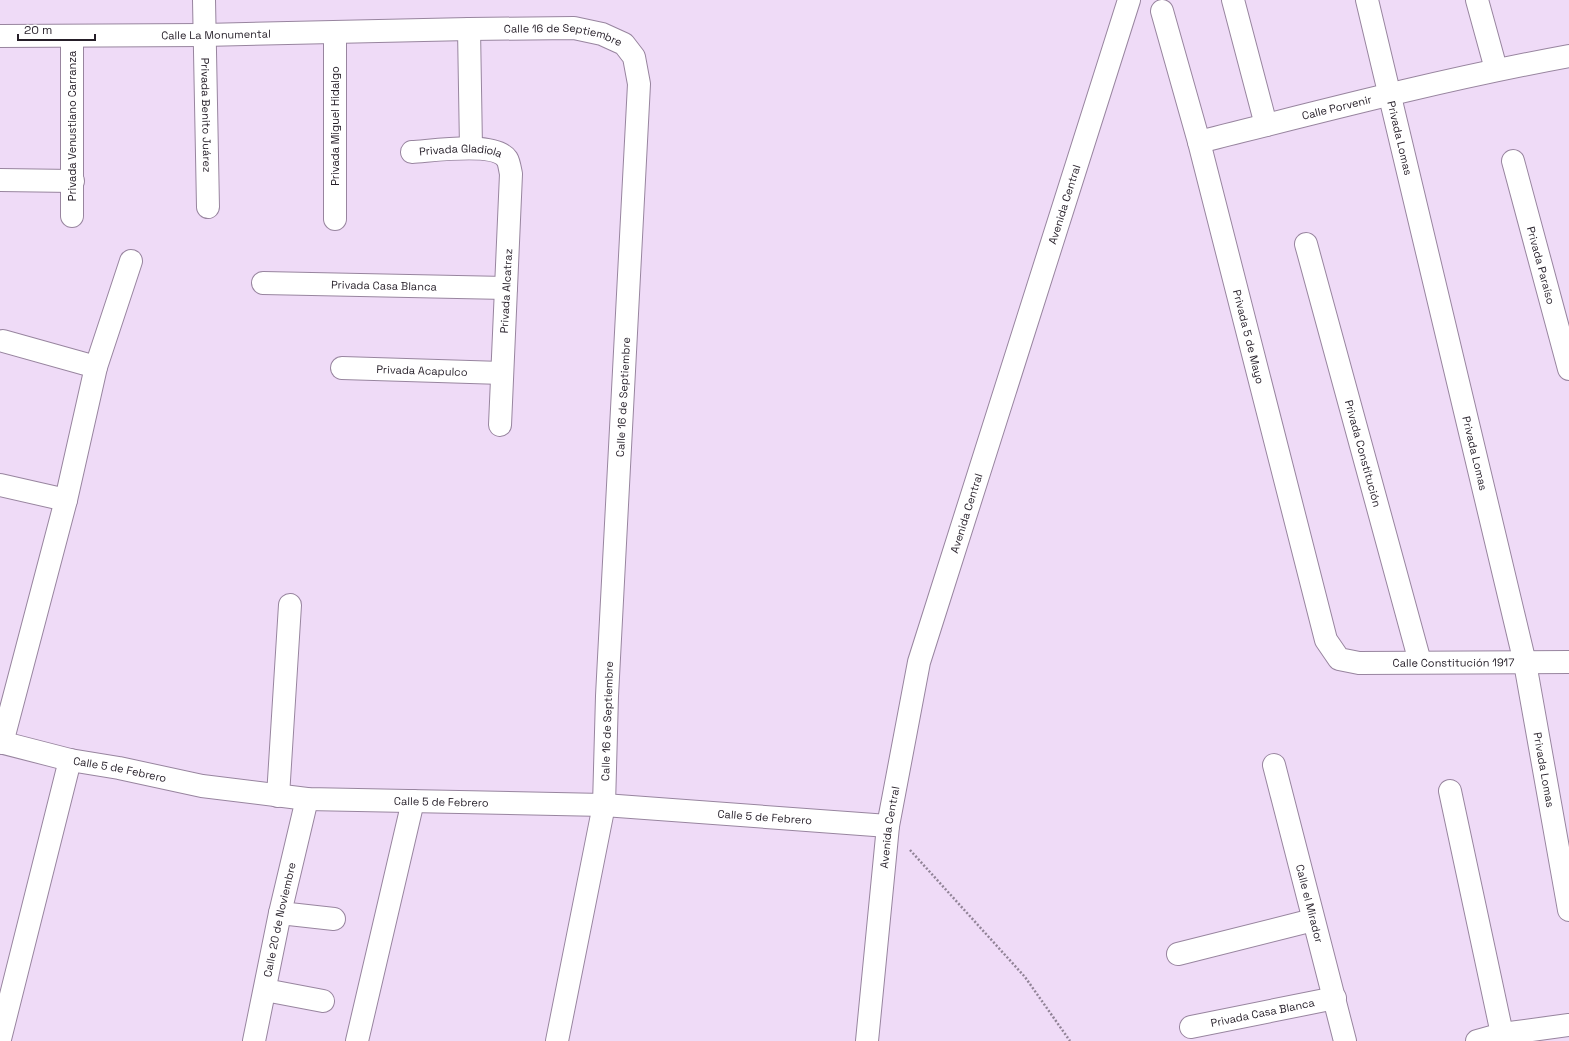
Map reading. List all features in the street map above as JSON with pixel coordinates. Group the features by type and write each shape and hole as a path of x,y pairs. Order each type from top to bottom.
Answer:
{"street":[{"name":"Privada Benito Juárez","path":"204,0 208,207"},
{"name":"Avenida Central","path":"867,1041 888,826 919,662 1129,0"},
{"path":"1233,0 1266,125"},
{"name":"Privada Lomas","path":"1367,0 1525,663 1569,910"},
{"path":"1477,0 1496,69"},
{"name":"Privada 5 de Mayo","path":"1162,11 1199,142 1326,640 1339,659"},
{"name":"Calle 16 de Septiembre","path":"335,33 574,28 602,34 624,44 634,58 639,84 607,696 604,805 557,1041"},
{"path":"469,29 471,148"},
{"name":"Calle La Monumental","path":"0,36 335,33"},
{"name":"Privada Miguel Hidalgo","path":"335,33 335,219"},
{"name":"Privada Venustiano Carranza","path":"72,36 72,216"},
{"name":"Calle Porvenir","path":"1199,142 1389,94 1496,69 1569,56"},
{"name":"Privada Gladiola","path":"412,152 471,148 495,150 507,158"},
{"name":"Privada Alcatraz","path":"500,425 511,174 507,158"},
{"name":"Privada Paraíso","path":"1513,161 1569,369"},
{"path":"0,180 73,181"},
{"name":"Privada Constitución","path":"1306,244 1420,662"},
{"path":"1,743 66,500 96,367 131,261"},
{"name":"Privada Casa Blanca","path":"263,283 506,288"},
{"path":"3,342 96,367"},
{"name":"Privada Acapulco","path":"342,368 502,373"},
{"path":"0,485 66,500"},
{"path":"278,796 290,605"},
{"name":"Calle Constitución 1917","path":"1339,659 1360,664 1420,662 1569,662"},
{"name":"Calle 5 de Febrero","path":"1,743 70,760 119,768 202,786 307,799 604,805 888,826"},
{"path":"0,1039 70,760"},
{"name":"Calle el Mirador","path":"1274,765 1345,1041"},
{"path":"1450,791 1502,1034"},
{"name":"Calle 20 de Noviembre","path":"254,1041 280,913 307,799"},
{"path":"357,1041 413,801"},
{"path":"280,913 334,919"},
{"path":"1178,954 1313,920"},
{"path":"265,990 323,1001"},
{"name":"Privada Casa Blanca","path":"1191,1027 1335,998"},
{"path":"1477,1041 1502,1034 1569,1026"}],"path":[{"path":"888,826 1025,978 1070,1041"}]}
